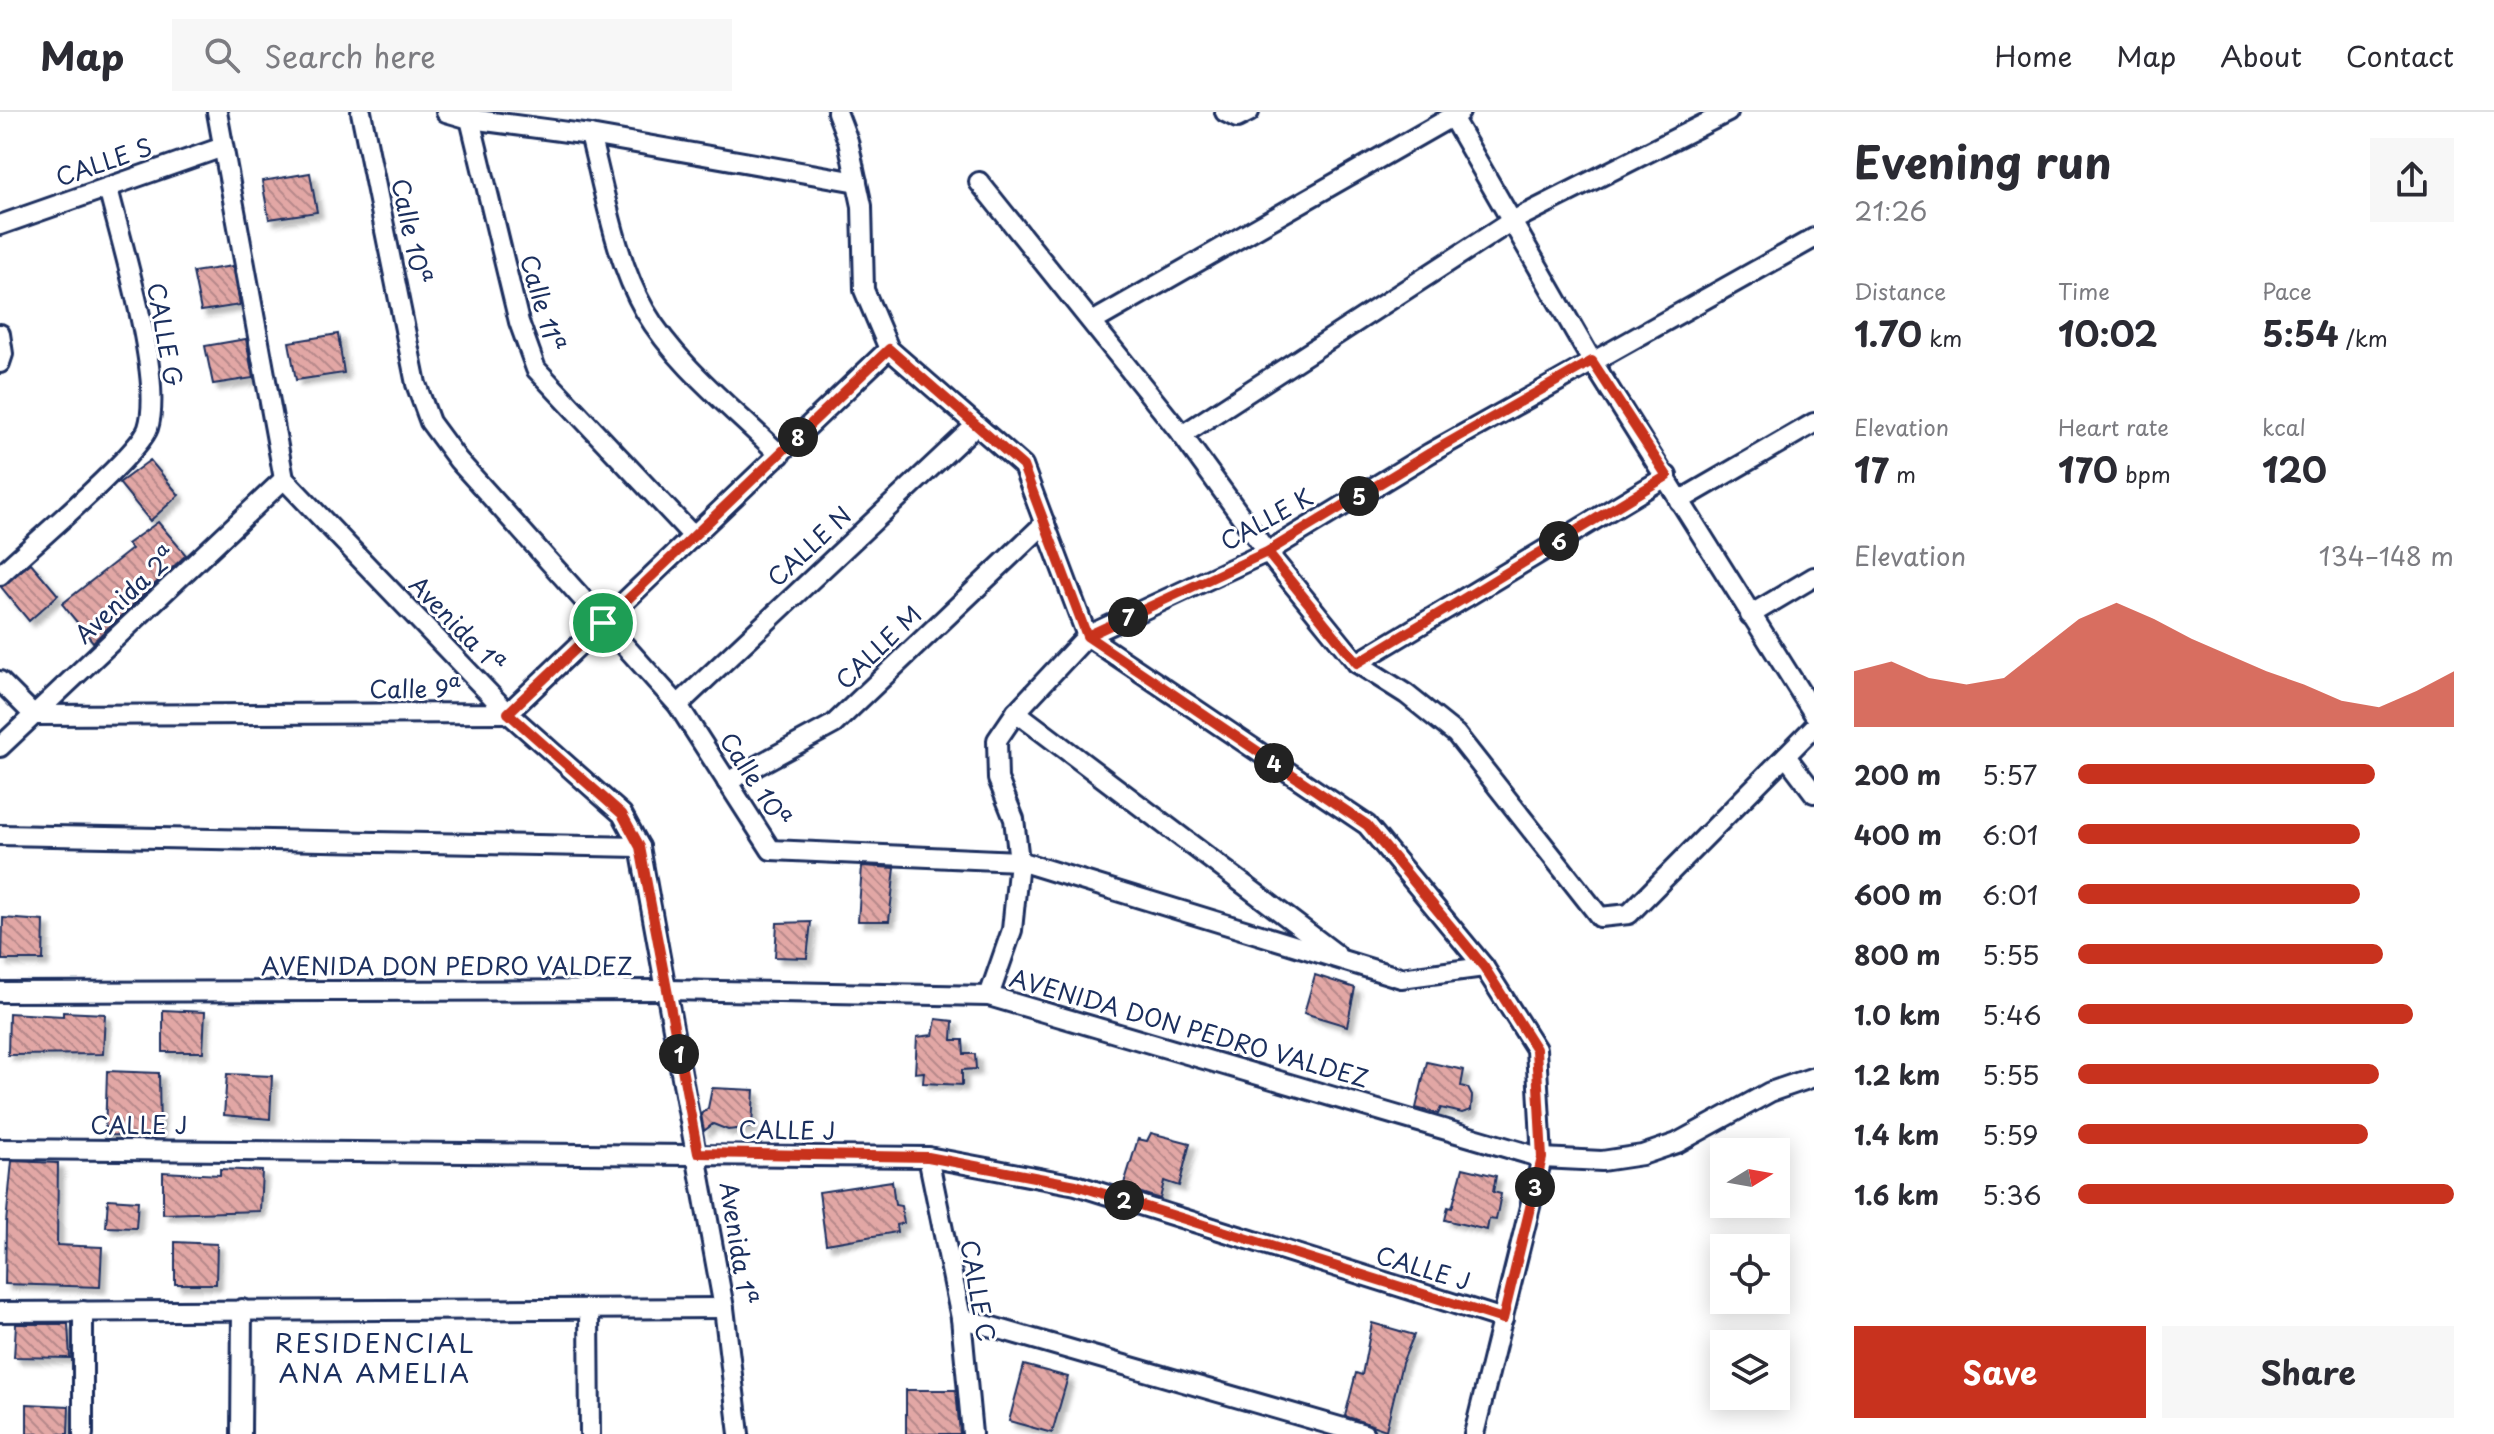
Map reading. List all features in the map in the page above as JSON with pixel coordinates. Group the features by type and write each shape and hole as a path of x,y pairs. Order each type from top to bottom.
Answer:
{"street":[{"path":"217,112 284,479"},
{"name":"Calle 10ª","path":"361,112 416,384 430,422 458,460 678,705 771,850 1019,861 1401,978 1484,967"},
{"path":"446,112 470,119 590,135 857,182"},
{"path":"837,112 857,182 865,230 864,290 889,349 1023,466 1087,636 1367,825 1484,967 1536,1049 1542,1158 1474,1434"},
{"path":"1225,112 1237,118 1249,112"},
{"path":"1182,435 1510,222 1728,112"},
{"path":"1094,321 1456,114 1510,222 1592,361 1814,714"},
{"name":"Calle 11ª","path":"470,119 519,322 536,369 693,536"},
{"path":"590,135 616,234 644,310 666,340 780,455"},
{"name":"CALLE S","path":"0,225 223,147"},
{"path":"979,182 1094,321 1267,552 1357,663 1406,694 1456,734 1600,917 1629,914 1814,727"},
{"name":"CALLE G","path":"0,575 127,456 147,431 152,407 152,373 108,188"},
{"name":"CALLE K","path":"989,996 1012,930 1019,861 1014,819 998,779 995,756 997,740 1016,712 1087,636 1267,552 1430,453 1814,238"},
{"path":"0,334 3,354 0,363"},
{"path":"508,713 889,349"},
{"path":"1679,501 1814,423"},
{"name":"CALLE N","path":"678,705 976,425"},
{"path":"1357,663 1667,476"},
{"name":"Avenida 1ª","path":"284,479 508,713 622,814 640,847 698,1153 724,1308 739,1434"},
{"name":"Avenida 2ª","path":"0,747 284,479"},
{"name":"CALLE M","path":"727,782 834,724 1045,523"},
{"path":"1750,615 1814,577"},
{"path":"0,681 34,715"},
{"path":"1016,712 1345,961"},
{"name":"Calle 9ª","path":"34,715 508,713"},
{"path":"1786,756 1814,793"},
{"path":"0,835 640,847"},
{"name":"AVENIDA DON PEDRO VALDEZ","path":"0,992 667,990 989,996 1542,1158 1602,1161 1642,1155 1677,1143 1770,1092 1814,1077"},
{"name":"CALLE J","path":"0,1149 928,1157 1076,1185 1503,1319"},
{"name":"CALLE C","path":"928,1157 961,1318 972,1434"},
{"path":"0,1312 724,1308"},
{"path":"241,1434 242,1309"},
{"path":"589,1309 590,1434"},
{"path":"83,1311 83,1434"},
{"path":"961,1318 1364,1434"}],"building":[{"path":"310,173 317,212 269,219 262,181"},
{"path":"233,266 240,305 201,311 193,272"},
{"path":"338,334 344,373 296,380 289,342"},
{"path":"246,339 253,378 213,384 205,346"},
{"path":"150,460 179,495 150,521 119,483"},
{"path":"158,522 186,555 93,642 62,604 132,549 127,544"},
{"path":"31,563 58,595 29,621 1,587"},
{"path":"862,866 895,868 889,921 858,921"},
{"path":"3,918 44,921 43,960 2,960"},
{"path":"811,922 807,958 775,957 777,923"},
{"path":"1315,975 1355,988 1347,1026 1304,1013"},
{"path":"163,1010 205,1012 203,1052 163,1052"},
{"path":"63,1012 105,1014 103,1054 8,1055 9,1013 63,1016"},
{"path":"936,1019 953,1021 952,1040 963,1040 964,1054 975,1054 976,1069 962,1070 962,1085 923,1083 924,1072 915,1073 917,1037 933,1035"},
{"path":"1427,1062 1464,1070 1461,1086 1468,1088 1472,1096 1471,1110 1462,1113 1441,1108 1438,1114 1416,1108"},
{"path":"107,1071 159,1073 160,1136 105,1135"},
{"path":"227,1074 272,1076 270,1119 224,1115"},
{"path":"712,1088 754,1090 752,1127 728,1130 713,1124 704,1131 701,1114 708,1108"},
{"path":"1151,1133 1190,1143 1179,1186 1164,1181 1160,1199 1123,1187 1138,1139 1147,1141"},
{"path":"12,1161 58,1163 57,1245 102,1247 100,1287 5,1284 6,1223"},
{"path":"1463,1168 1496,1176 1493,1192 1501,1194 1496,1220 1489,1219 1487,1230 1445,1220 1448,1207 1452,1208"},
{"path":"220,1169 262,1171 260,1211 163,1214 163,1172 220,1175"},
{"path":"892,1181 895,1205 901,1206 904,1223 896,1225 897,1232 826,1244 819,1192"},
{"path":"108,1199 138,1201 136,1228 106,1227"},
{"path":"175,1242 217,1244 216,1284 175,1284"},
{"path":"1372,1323 1414,1335 1402,1363 1386,1430 1345,1416 1356,1373 1362,1375"},
{"path":"16,1324 68,1324 70,1358 14,1357"},
{"path":"1024,1365 1068,1377 1052,1433 1009,1421"},
{"path":"906,1390 956,1390 960,1434 906,1434"},
{"path":"27,1404 69,1406 68,1434 27,1434"}],"district":[{"name":"RESIDENCIAL ANA AMELIA","path":"375,1359"}],"route":[{"path":"603,623 508,713 622,814 634,830 640,847 698,1153 928,1157 1076,1185 1503,1319 1542,1158 1536,1049 1484,967 1367,825 1087,636 1267,552 1430,453 1592,361 1667,476 1357,663 1267,552 1177,594 1087,636 1023,466 889,349 603,623"}]}
